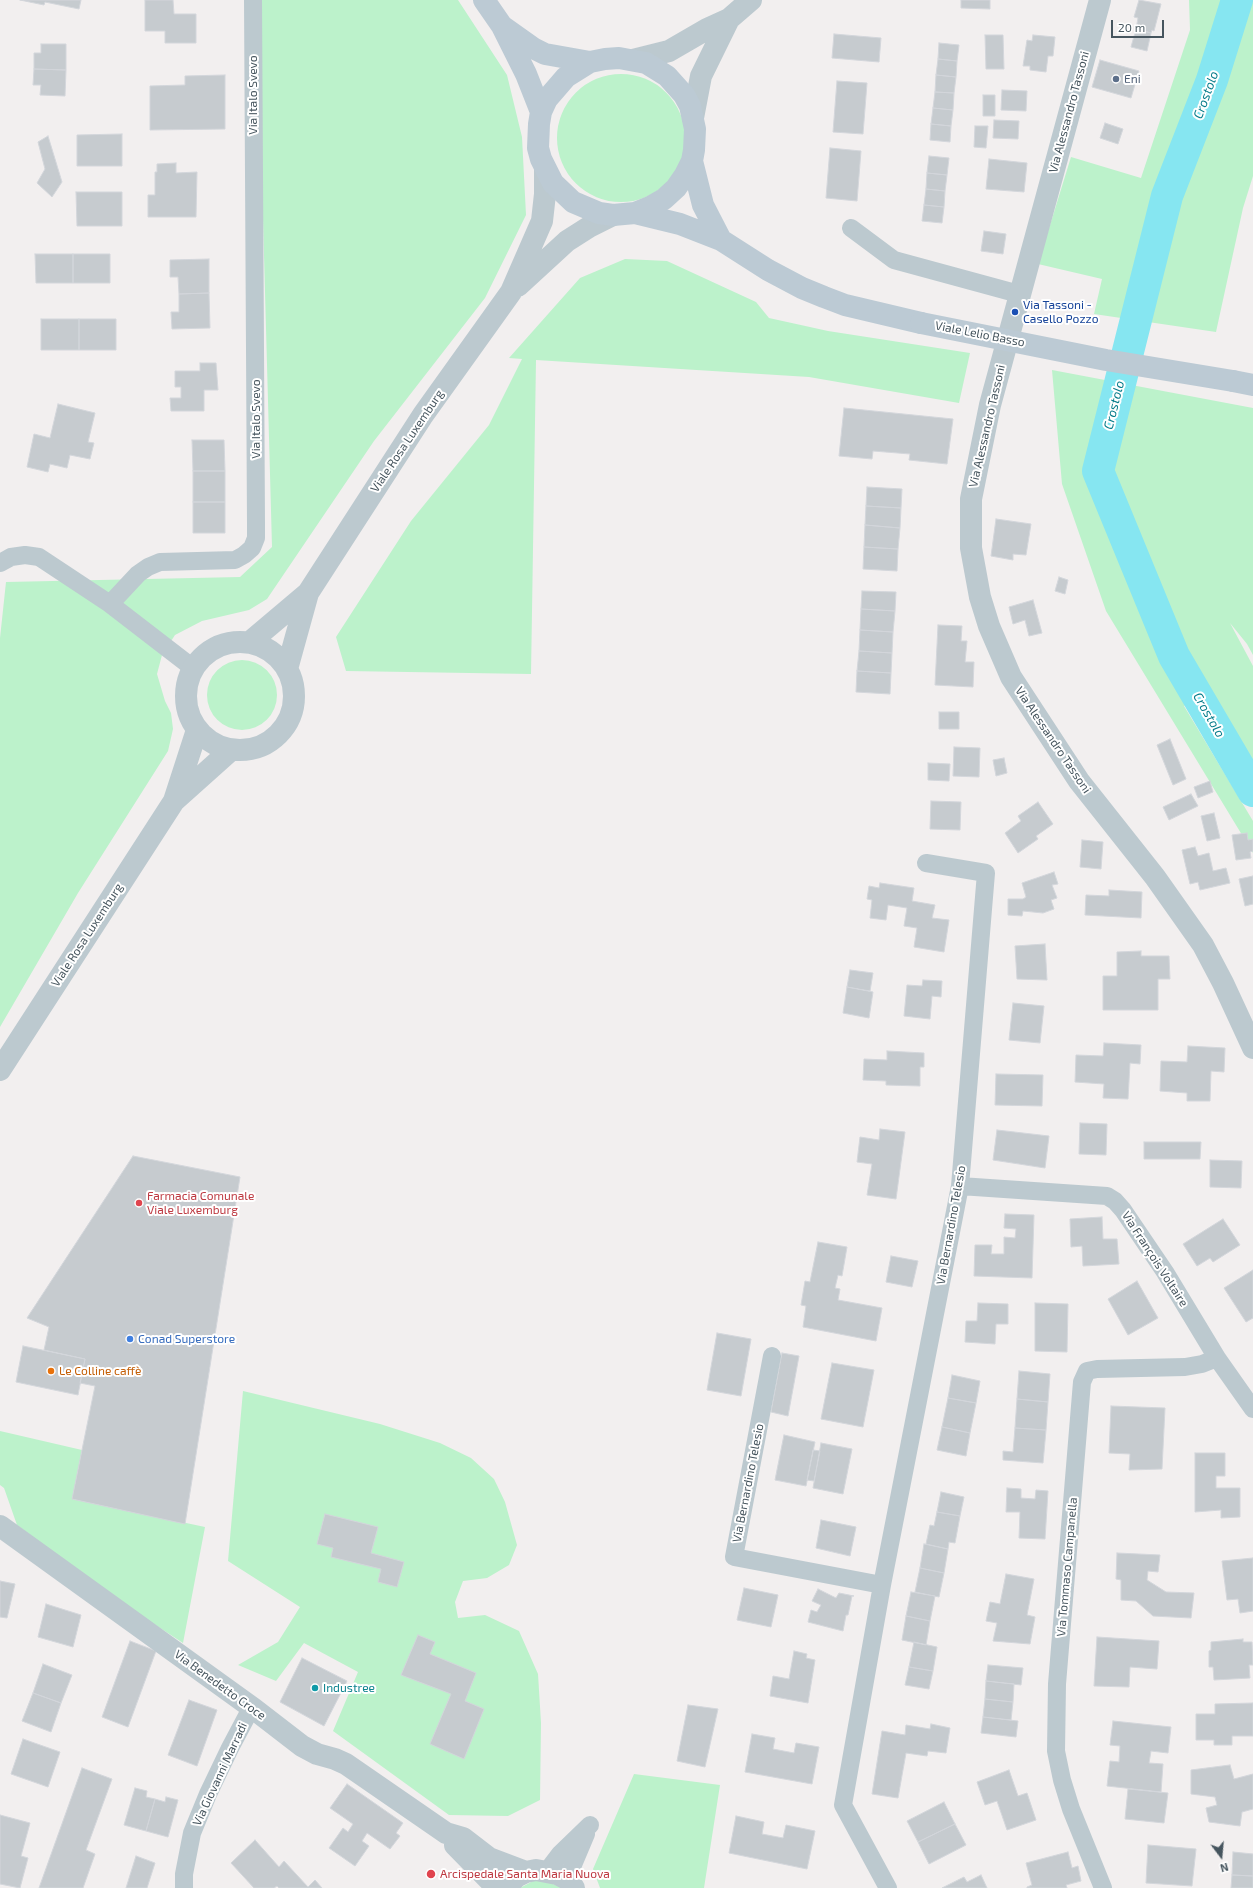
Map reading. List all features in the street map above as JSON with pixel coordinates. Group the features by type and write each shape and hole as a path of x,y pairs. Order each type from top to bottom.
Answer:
{"main road":[{"path":"484,0 502,26 526,74 541,112"},
{"path":"502,26 533,48 545,54 590,62"},
{"path":"605,59 634,60 646,63 667,76 684,95 694,118 696,140 692,161 676,188 660,202 635,213 613,215 599,213 573,202 562,194 545,171 538,148 541,112 556,87 566,77 590,62 605,59"},
{"name":"Viale Lelio Basso","path":"692,161 703,205 722,240"},
{"name":"Viale Lelio Basso","path":"635,213 680,224 722,240 768,270 802,288 845,305 921,323 1113,361 1243,383"}],"street":[{"name":"Via Italo Svevo","path":"110,604 138,574 148,567 160,562 235,560 252,548 256,538 253,0"},
{"path":"634,60 669,51 707,29 729,19 751,0"},
{"name":"Via Alessandro Tassoni","path":"1100,0 1019,294 985,425 971,499 971,548 980,598 989,626 1011,677 1055,747 1079,781 1155,877 1203,945 1223,983 1253,1048"},
{"path":"694,118 701,76 729,19"},
{"name":"Viale Rosa Luxemburg","path":"250,642 308,593 423,415 511,292 542,221 545,194 545,171"},
{"name":"Viale Rosa Luxemburg","path":"511,292 567,241 589,227 613,215"},
{"path":"852,228 894,260 1019,294"},
{"path":"0,562 11,557 25,555 39,557 110,604 193,668"},
{"name":"Viale Rosa Luxemburg","path":"287,669 308,593"},
{"path":"250,642 265,648 278,656 287,669 294,694 292,710 286,725 276,736 262,745 247,750 232,750 218,746 206,739 197,730 186,705 185,692 188,679 193,668 202,657 213,648 226,643 250,642"},
{"name":"Viale Rosa Luxemburg","path":"0,1070 174,801 197,730"},
{"name":"Viale Rosa Luxemburg","path":"174,801 232,750"},
{"name":"Via Bernardino Telesio","path":"888,1888 843,1805 882,1585 960,1186 986,873 926,863"},
{"name":"Via François Voltaire","path":"960,1186 1107,1196 1114,1201 1123,1210 1165,1272 1217,1358 1253,1409"},
{"name":"Via Bernardino Telesio","path":"772,1356 734,1557 882,1585"},
{"name":"Via Tommaso Campanella","path":"1102,1888 1071,1810 1062,1780 1056,1751 1057,1684 1082,1382 1087,1371 1097,1369 1185,1367 1202,1364 1217,1358"},
{"name":"Via Benedetto Croce","path":"1,1524 309,1751 336,1759 346,1764 446,1833 463,1838 489,1858 537,1871 558,1874 570,1884"},
{"name":"Via Giovanni Marradi","path":"184,1888 184,1874 192,1833 208,1794 230,1748 248,1714 254,1709"},
{"path":"506,1888 516,1877 537,1871 560,1854 590,1825 570,1884"},
{"name":"Via Benedetto Croce","path":"446,1833 458,1850 497,1888"}],"green space":[{"path":"257,0 458,0 507,75 522,137 526,215 485,298 374,441 267,599 249,610 202,621 175,635 162,655 157,674 165,701 171,713 173,729 168,751 78,893 0,1027 0,638 6,582 240,577 272,547"},
{"path":"1189,0 1253,0 1253,176 1243,208 1216,332 1094,314 1102,279 1038,264 1071,157 1141,178 1190,30"},
{"path":"627,74 651,81 662,88 671,97 680,113 684,125 684,151 678,168 671,179 662,188 651,195 634,201 615,202 591,195 580,188 571,179 564,168 558,151 557,132 564,108 571,97 580,88 591,81 608,75"},
{"path":"625,259 667,261 756,302 769,318 828,331 970,353 959,403 809,377 536,360 531,674 346,671 336,637 411,521 489,425 522,359 509,358 580,278"},
{"path":"1052,370 1253,408 1253,655 1247,644 1230,623 1253,666 1253,771 1205,692 1184,706 1253,821 1253,853 1106,611 1062,484"},
{"path":"242,660 255,663 267,670 274,682 277,695 274,708 267,720 255,727 242,730 229,727 217,720 210,708 207,695 210,682 217,670 229,663"},
{"path":"243,1391 380,1424 440,1443 471,1458 494,1479 505,1502 517,1545 509,1565 487,1578 463,1581 455,1602 458,1618 485,1615 519,1631 538,1674 541,1723 540,1800 508,1816 449,1815 333,1731 358,1672 304,1643 276,1681 238,1665 278,1642 300,1607 228,1561"},
{"path":"0,1431 82,1450 73,1499 205,1527 183,1643 116,1599 17,1525 4,1488 0,1485"},
{"path":"634,1774 720,1785 704,1888 600,1888 593,1869"},
{"path":"544,1880 562,1888 520,1888 533,1881"}],"building":[{"path":"20,0 81,0 79,9 45,2 44,5"},
{"path":"145,0 173,0 174,14 196,14 196,43 165,43 165,31 145,31"},
{"path":"961,0 990,0 990,9 961,8"},
{"path":"1139,0 1161,4 1154,31 1152,30 1151,33 1136,29 1138,18 1134,17"},
{"path":"1136,29 1151,33 1147,51 1131,47"},
{"path":"834,34 881,38 879,62 832,58"},
{"path":"985,35 1003,35 1004,69 986,69"},
{"path":"1033,35 1055,37 1053,56 1048,56 1046,72 1030,70 1030,66 1023,66 1027,40 1032,41"},
{"path":"939,43 959,45 957,61 938,59"},
{"path":"41,44 66,44 66,70 34,69 34,53 41,53"},
{"path":"938,59 957,61 956,77 936,75"},
{"path":"1100,60 1139,71 1131,98 1092,87"},
{"path":"34,69 66,70 65,96 40,95 41,85 33,85"},
{"path":"225,75 225,129 150,130 150,86 185,85 185,76"},
{"path":"936,75 956,77 954,93 935,92"},
{"path":"837,81 867,83 863,134 833,132"},
{"path":"1002,90 1027,91 1026,111 1001,110"},
{"path":"935,92 954,93 953,110 933,108"},
{"path":"983,95 995,95 995,116 983,116"},
{"path":"933,108 953,110 951,126 931,124"},
{"path":"994,120 1019,121 1018,139 993,138"},
{"path":"1105,123 1123,129 1118,144 1100,138"},
{"path":"931,124 951,126 950,142 930,140"},
{"path":"975,126 988,126 986,148 974,147"},
{"path":"122,134 122,166 77,166 77,135"},
{"path":"48,136 62,182 52,197 37,183 45,169 38,142"},
{"path":"830,148 861,151 857,201 826,198"},
{"path":"929,156 949,158 947,175 927,173"},
{"path":"989,159 1027,163 1024,192 986,189"},
{"path":"176,163 176,173 197,172 196,217 148,217 148,195 155,195 155,172 157,172 157,164"},
{"path":"927,173 947,175 945,191 926,189"},
{"path":"926,189 945,191 944,207 924,205"},
{"path":"76,192 122,192 122,226 77,226"},
{"path":"924,205 944,207 942,223 922,221"},
{"path":"984,231 1006,234 1003,254 981,251"},
{"path":"35,254 73,254 73,283 36,283"},
{"path":"73,254 110,254 110,283 73,283"},
{"path":"209,259 209,293 179,294 178,277 170,277 170,260"},
{"path":"209,293 210,328 172,329 171,312 179,312 179,294"},
{"path":"41,319 79,319 79,350 41,350"},
{"path":"79,319 116,319 116,350 79,350"},
{"path":"200,363 216,363 218,390 204,390 204,411 171,411 170,398 181,398 181,387 175,387 175,371 200,371"},
{"path":"58,404 95,413 88,442 94,443 90,459 70,455 67,468 50,464 48,472 27,467 34,434 50,438"},
{"path":"844,408 953,419 947,464 909,460 910,454 873,451 872,459 839,456"},
{"path":"192,440 224,440 225,471 193,471"},
{"path":"193,471 225,471 225,502 193,502"},
{"path":"867,487 902,489 901,508 866,506"},
{"path":"193,502 225,502 225,533 193,533"},
{"path":"866,506 901,508 900,528 865,525"},
{"path":"996,519 1031,524 1026,555 1013,554 1013,560 991,556"},
{"path":"865,525 900,528 898,549 864,547"},
{"path":"864,547 898,549 897,571 863,569"},
{"path":"1059,577 1068,580 1065,594 1055,591"},
{"path":"862,591 896,592 895,611 861,609"},
{"path":"1033,600 1042,633 1029,636 1025,620 1013,624 1009,607"},
{"path":"861,609 895,611 893,632 860,630"},
{"path":"938,625 962,626 961,641 967,641 965,662 974,662 973,687 935,685"},
{"path":"860,630 893,632 892,653 859,651"},
{"path":"859,651 892,653 891,673 857,671"},
{"path":"857,671 891,673 890,694 856,692"},
{"path":"939,712 959,712 959,729 939,729"},
{"path":"1170,739 1186,779 1173,785 1157,745"},
{"path":"954,747 980,748 979,777 953,776"},
{"path":"1004,758 1007,773 996,776 993,760"},
{"path":"928,763 950,764 949,781 928,780"},
{"path":"1210,781 1213,792 1198,798 1194,787"},
{"path":"1191,794 1198,806 1169,820 1163,807"},
{"path":"931,801 961,802 960,830 930,829"},
{"path":"1038,802 1053,824 1036,836 1038,839 1018,853 1005,833 1021,821 1018,816"},
{"path":"1214,813 1220,838 1207,841 1201,816"},
{"path":"1247,833 1248,840 1253,839 1253,851 1250,852 1251,858 1236,860 1232,835"},
{"path":"1082,840 1103,842 1101,869 1080,867"},
{"path":"1195,847 1198,856 1209,853 1213,871 1226,868 1230,883 1200,890 1198,882 1190,884 1182,850"},
{"path":"1054,872 1058,884 1052,885 1057,898 1051,900 1054,909 1043,913 1023,911 1022,916 1008,915 1008,899 1023,899 1026,897 1022,883"},
{"path":"1253,876 1253,904 1245,906 1239,879"},
{"path":"880,883 914,888 912,901 935,905 932,918 949,920 944,952 914,947 917,928 904,926 907,908 888,905 886,920 870,918 872,900 867,899 869,886 879,888"},
{"path":"1109,890 1142,892 1141,918 1085,915 1086,895 1109,896"},
{"path":"1045,944 1047,980 1017,979 1015,946"},
{"path":"1141,951 1141,956 1169,956 1170,979 1158,979 1158,1010 1103,1010 1103,976 1117,976 1117,952"},
{"path":"850,970 873,973 870,991 847,987"},
{"path":"923,980 942,981 941,997 932,996 930,1019 904,1016 907,985 922,986"},
{"path":"847,987 873,992 869,1018 843,1013"},
{"path":"1013,1003 1044,1006 1040,1043 1009,1040"},
{"path":"1104,1043 1141,1045 1140,1064 1130,1063 1128,1099 1103,1098 1104,1084 1075,1082 1076,1055 1103,1056"},
{"path":"1188,1046 1225,1048 1224,1072 1211,1071 1210,1101 1187,1101 1187,1093 1160,1091 1161,1061 1187,1062"},
{"path":"887,1051 924,1053 924,1067 920,1067 920,1086 886,1085 886,1081 863,1080 864,1059 887,1060"},
{"path":"996,1074 1043,1075 1042,1106 995,1105"},
{"path":"1080,1123 1107,1124 1106,1155 1079,1154"},
{"path":"880,1129 905,1132 896,1199 867,1195 872,1164 857,1162 860,1137 879,1140"},
{"path":"997,1130 1049,1136 1045,1168 993,1160"},
{"path":"1144,1142 1201,1142 1200,1159 1144,1159"},
{"name":"Conad Superstore","path":"133,1156 240,1177 185,1524 72,1499 95,1386 80,1383 85,1359 44,1350 49,1327 27,1318"},
{"path":"1210,1160 1242,1161 1241,1188 1210,1187"},
{"path":"1005,1214 1034,1215 1032,1278 974,1276 975,1245 992,1245 991,1254 1004,1254 1004,1237 1015,1238 1016,1229 1004,1228"},
{"path":"1102,1217 1103,1239 1117,1239 1119,1264 1083,1266 1082,1246 1071,1247 1070,1219"},
{"path":"1223,1219 1240,1245 1213,1262 1210,1258 1197,1266 1183,1244"},
{"path":"818,1242 847,1247 842,1276 838,1275 835,1288 840,1289 838,1300 882,1308 876,1341 803,1327 806,1306 801,1305 805,1281 810,1282"},
{"path":"891,1256 918,1261 912,1287 886,1282"},
{"path":"1253,1270 1253,1318 1246,1322 1224,1288"},
{"path":"1137,1281 1158,1318 1128,1335 1108,1299"},
{"path":"978,1303 1008,1304 1008,1324 996,1324 995,1344 965,1342 966,1321 977,1321"},
{"path":"1035,1303 1068,1304 1067,1352 1035,1351"},
{"path":"717,1333 751,1339 741,1396 707,1390"},
{"name":"Le Colline caffè","path":"23,1346 85,1359 78,1395 16,1382"},
{"path":"782,1353 799,1356 788,1416 771,1412"},
{"path":"832,1363 874,1370 863,1427 821,1419"},
{"path":"1019,1371 1050,1374 1048,1402 1017,1399"},
{"path":"952,1375 980,1381 976,1403 948,1398"},
{"path":"948,1398 976,1403 970,1433 942,1427"},
{"path":"1017,1399 1048,1402 1046,1430 1015,1428"},
{"path":"1111,1406 1165,1408 1162,1469 1129,1470 1130,1454 1109,1453"},
{"path":"942,1427 970,1433 966,1456 937,1450"},
{"path":"1015,1428 1046,1430 1043,1463 1003,1460 1003,1451 1013,1452"},
{"path":"784,1435 815,1442 806,1486 775,1480"},
{"path":"821,1443 852,1449 843,1494 813,1488"},
{"path":"813,1450 820,1451 814,1481 807,1480"},
{"path":"1195,1453 1225,1453 1225,1476 1216,1476 1216,1488 1240,1488 1240,1517 1221,1518 1221,1510 1195,1512"},
{"path":"1007,1488 1021,1489 1021,1498 1035,1499 1036,1490 1048,1491 1045,1539 1019,1538 1020,1512 1006,1512"},
{"path":"941,1492 964,1497 960,1516 937,1512"},
{"path":"937,1512 960,1516 955,1543 949,1542 948,1549 926,1544 930,1525 934,1526"},
{"path":"325,1514 378,1527 371,1553 404,1562 397,1587 378,1582 381,1569 331,1557 333,1548 317,1544"},
{"path":"821,1520 856,1527 850,1556 816,1548"},
{"path":"924,1544 948,1549 944,1573 920,1568"},
{"path":"1117,1553 1160,1555 1158,1572 1148,1571 1147,1580 1166,1592 1194,1593 1191,1618 1153,1616 1136,1601 1121,1600 1121,1580 1116,1579"},
{"path":"1253,1558 1253,1611 1240,1613 1238,1599 1227,1600 1222,1561"},
{"path":"920,1568 944,1573 939,1597 915,1592"},
{"path":"1006,1574 1034,1579 1027,1615 1035,1617 1030,1644 993,1641 997,1623 986,1621 990,1602 1000,1604"},
{"path":"0,1581 15,1584 7,1618 0,1617"},
{"path":"744,1588 778,1595 771,1627 737,1620"},
{"path":"818,1589 836,1598 839,1593 854,1596 852,1596 848,1615 846,1615 843,1631 808,1622 811,1610 817,1612 821,1605 812,1601"},
{"path":"911,1592 935,1596 930,1621 906,1616"},
{"path":"46,1604 81,1615 73,1647 38,1637"},
{"path":"906,1616 930,1621 926,1645 902,1640"},
{"path":"418,1635 435,1642 430,1654 476,1673 465,1701 484,1709 464,1759 430,1744 451,1694 401,1675"},
{"path":"1097,1637 1159,1641 1157,1669 1130,1667 1129,1687 1094,1686"},
{"path":"1243,1639 1243,1642 1252,1642 1253,1665 1249,1665 1250,1678 1214,1680 1213,1667 1209,1667 1209,1651 1211,1650 1211,1642"},
{"path":"130,1641 156,1651 128,1727 102,1717"},
{"path":"914,1642 937,1647 933,1671 909,1667"},
{"path":"794,1651 807,1654 806,1658 815,1660 808,1703 770,1696 773,1676 789,1679"},
{"name":"Industree","path":"302,1658 347,1681 324,1726 280,1702"},
{"path":"43,1664 72,1675 61,1703 33,1693"},
{"path":"988,1665 1023,1668 1021,1685 986,1681"},
{"path":"909,1667 933,1671 929,1689 905,1685"},
{"path":"986,1681 1014,1684 1013,1702 985,1699"},
{"path":"33,1693 61,1703 51,1732 22,1721"},
{"path":"985,1699 1013,1702 1011,1720 983,1717"},
{"path":"189,1700 217,1710 197,1766 168,1755"},
{"path":"1253,1703 1253,1736 1232,1736 1232,1745 1214,1745 1214,1740 1196,1740 1196,1714 1215,1714 1215,1704"},
{"path":"688,1705 718,1709 705,1767 677,1761"},
{"path":"983,1717 1018,1721 1016,1737 981,1733"},
{"path":"1113,1721 1171,1727 1168,1753 1151,1751 1149,1763 1163,1764 1161,1792 1107,1786 1110,1761 1119,1762 1120,1746 1110,1745"},
{"path":"931,1724 950,1728 946,1753 928,1751 927,1756 906,1753 898,1798 872,1794 882,1731 905,1735 906,1725 930,1729"},
{"path":"752,1734 775,1738 773,1749 794,1753 796,1743 819,1747 812,1784 745,1772"},
{"path":"23,1739 60,1752 48,1787 11,1774"},
{"path":"1230,1765 1234,1779 1253,1774 1253,1809 1242,1812 1240,1826 1209,1822 1206,1808 1217,1805 1215,1797 1191,1794 1191,1770"},
{"path":"82,1768 112,1779 86,1850 95,1854 83,1888 39,1888"},
{"path":"1009,1770 1018,1796 1027,1793 1036,1820 1007,1830 997,1801 985,1805 977,1782"},
{"path":"347,1784 403,1823 396,1833 400,1836 390,1849 367,1833 362,1841 369,1846 355,1866 329,1848 343,1828 348,1832 353,1824 330,1808"},
{"path":"135,1788 147,1791 146,1797 155,1799 146,1831 124,1825"},
{"path":"1128,1789 1168,1793 1164,1823 1125,1819"},
{"path":"166,1797 178,1800 168,1837 146,1831 155,1799 165,1802"},
{"path":"944,1802 955,1824 918,1842 907,1821"},
{"path":"0,1815 30,1823 21,1856 28,1858 20,1888 0,1884"},
{"path":"736,1816 764,1822 762,1834 783,1838 786,1825 815,1831 807,1869 729,1853"},
{"path":"955,1824 966,1845 929,1864 918,1842"},
{"path":"255,1840 279,1867 284,1861 308,1887 315,1880 322,1888 279,1888 277,1886 274,1888 254,1888 231,1863"},
{"path":"1148,1845 1196,1849 1192,1886 1146,1883"},
{"path":"1068,1852 1072,1868 1078,1866 1081,1881 1066,1885 1067,1888 1027,1888 1032,1885 1026,1863"},
{"path":"1233,1852 1253,1854 1253,1876 1232,1875"},
{"path":"136,1856 155,1863 147,1888 126,1888"},
{"path":"981,1875 987,1888 942,1888 964,1877 967,1882"},
{"path":"1232,1875 1253,1876 1253,1888 1231,1888"}],"waterway":[{"name":"Crostolo","path":"1237,0 1212,80 1167,196 1098,471 1174,656 1253,791"}],"place":[{"name":"Eni","path":"1116,79"},
{"name":"Via Tassoni - Casello Pozzo","path":"1015,312"},
{"name":"Farmacia Comunale Viale Luxemburg","path":"139,1203"},
{"name":"Conad Superstore","path":"130,1339"},
{"name":"Le Colline caffè","path":"51,1371"},
{"name":"Industree","path":"315,1688"},
{"name":"Arcispedale Santa Maria Nuova","path":"431,1874"}]}
